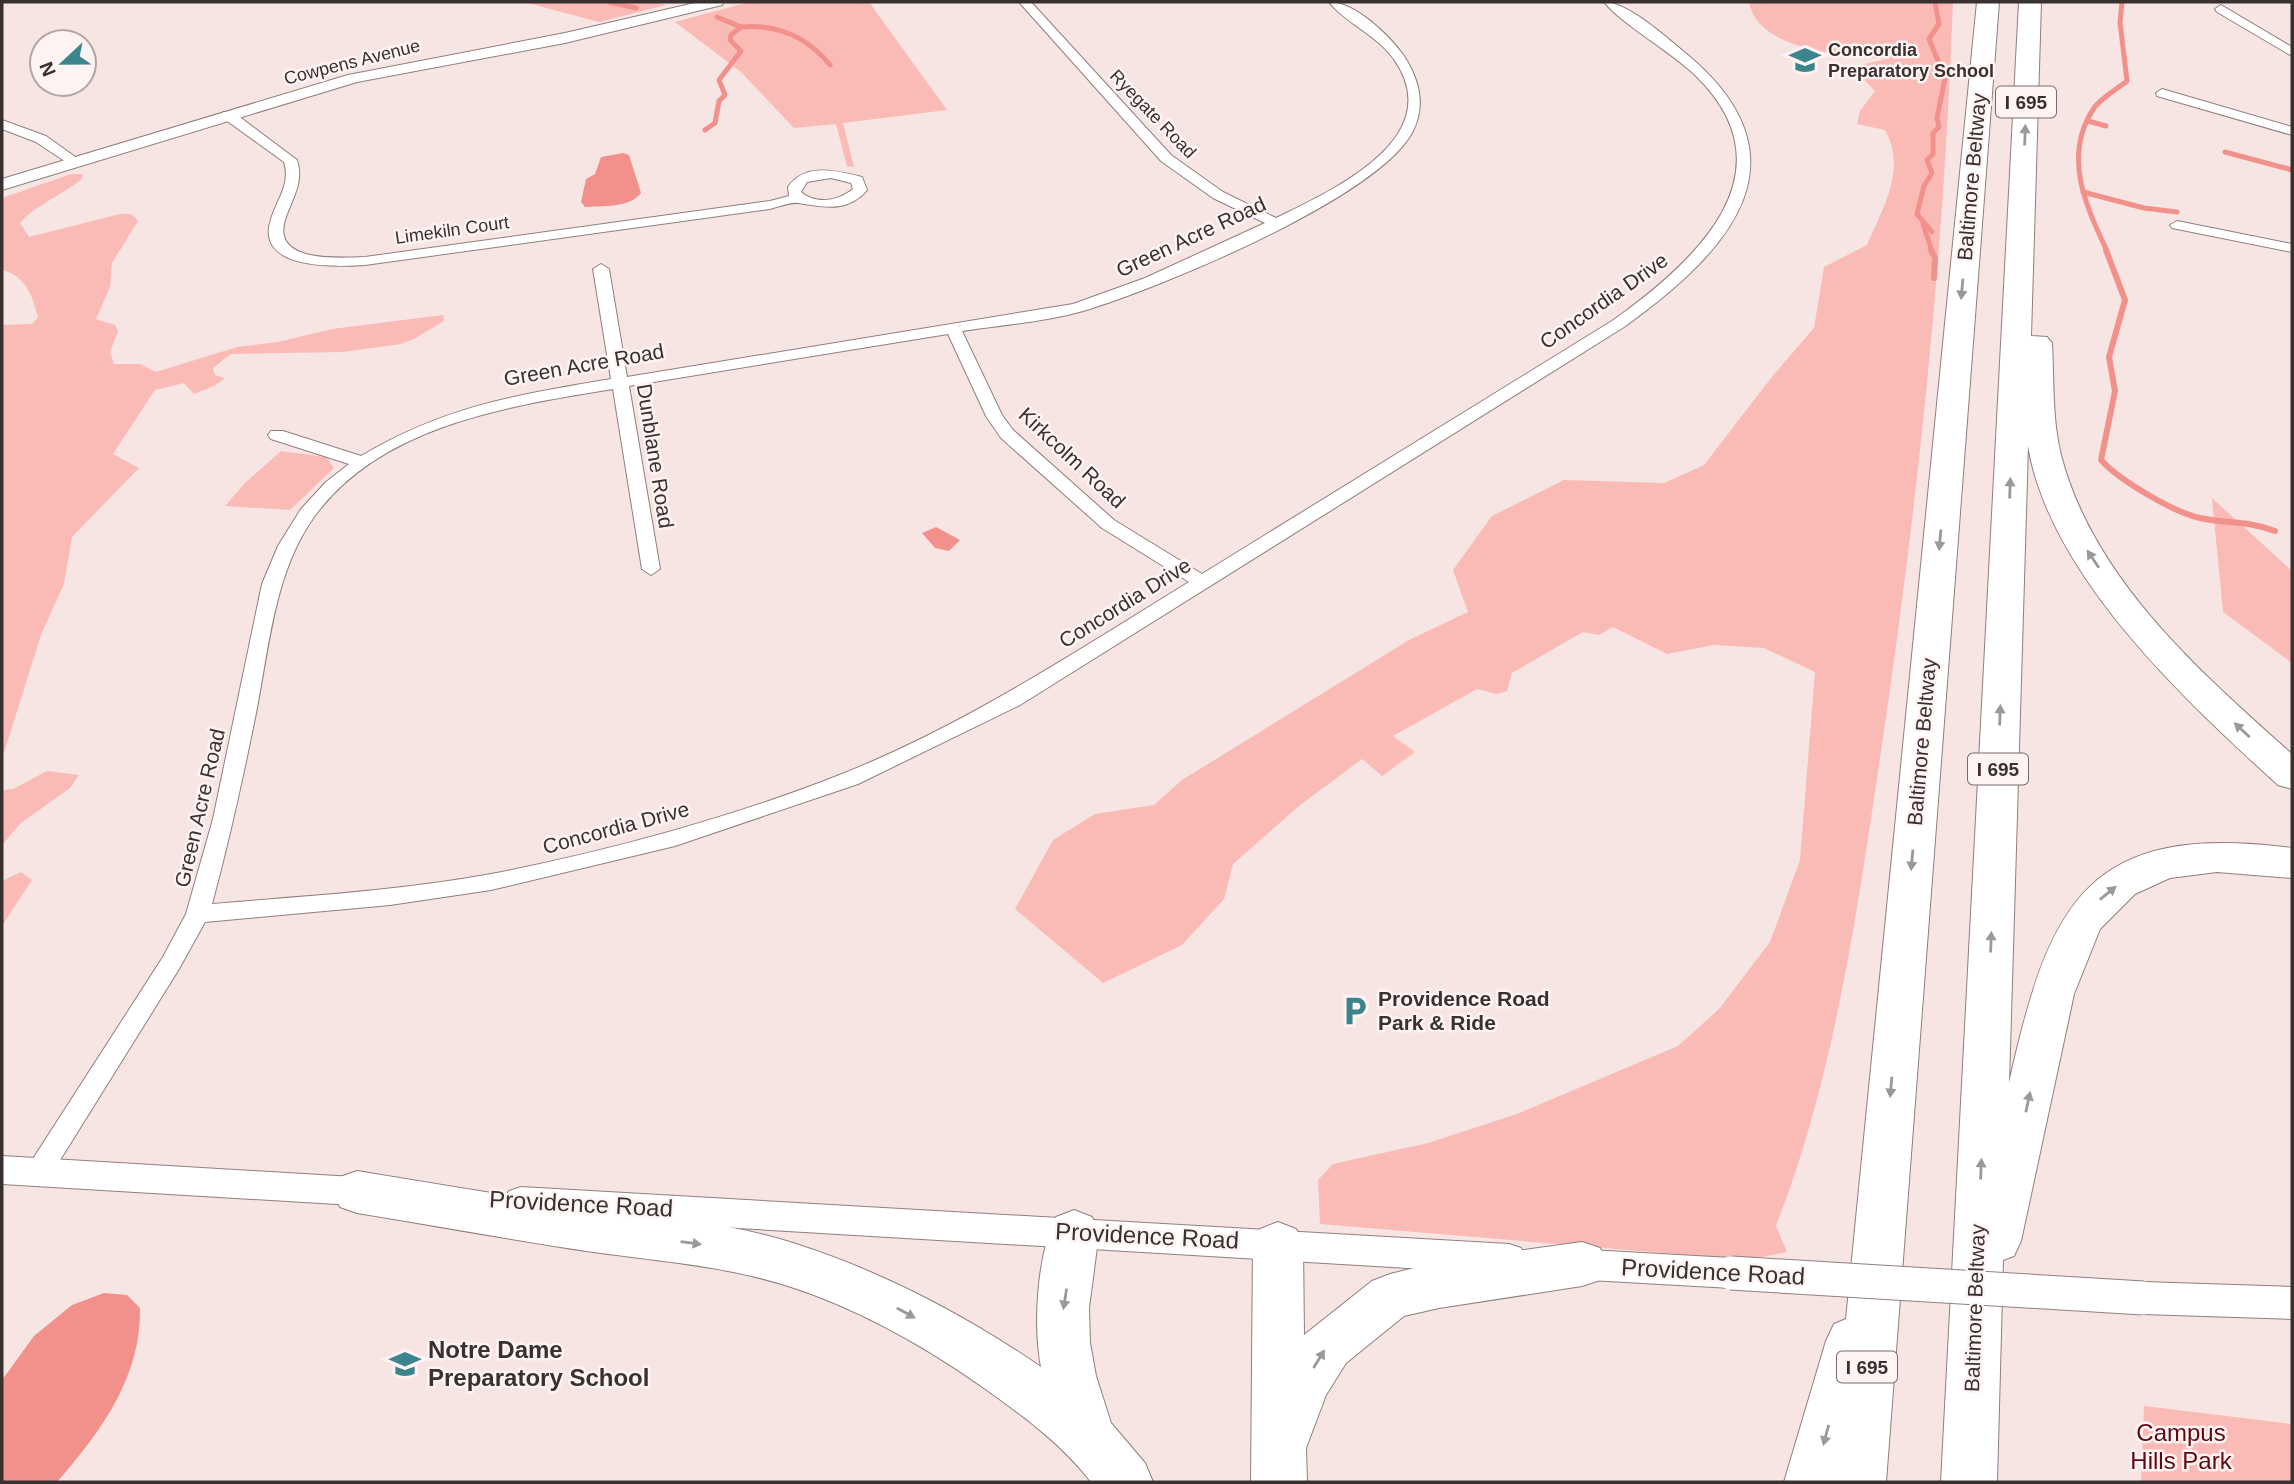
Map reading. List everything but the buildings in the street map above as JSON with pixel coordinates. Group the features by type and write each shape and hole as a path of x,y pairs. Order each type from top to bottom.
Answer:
{"highway":[{"name":"Baltimore Beltway","path":"1858,1482 1988,2"},
{"name":"Baltimore Beltway","path":"1969,1482 2030,2"},
{"path":"2022,203 2045,455 2071,522 2115,589 2172,660 2211,702 2292,776"},
{"path":"1974,1336 2044,1026 2056,981 2077,932 2100,899 2125,880 2157,867 2186,859 2220,857 2292,863"},
{"path":"357,1192 575,1228 720,1247 794,1266 878,1297 953,1340 1021,1386 1091,1442 1125,1482"},
{"path":"1074,1232 1063,1305 1062,1337 1074,1401 1091,1442"},
{"path":"1278,1244 1280,1462"},
{"path":"1812,1482 1877,1251"},
{"path":"1280,1462 1304,1383 1327,1346 1390,1297 1439,1285 1582,1264"}],"street":[{"name":"Cowpens Avenue","path":"2,185 363,75 593,32 717,2"},
{"name":"Ryegate Road","path":"1026,2 1166,158 1218,195 1276,223"},
{"name":"Green Acre Road","path":"38,1173 171,963 198,914 224,819 272,584 281,553 320,497 362,462 391,444 463,414 545,393 954,330 1074,308 1117,296 1166,277 1344,190 1371,171 1405,135 1412,118 1414,98 1410,79 1389,47 1335,2"},
{"name":"Concordia Drive","path":"198,914 390,897 492,882 621,852 765,809 850,779 965,726 1013,700 1619,324 1685,274 1716,239 1734,206 1744,171 1742,138 1736,120 1715,88 1610,2"},
{"path":"2221,9 2292,52"},
{"path":"2162,93 2292,131"},
{"name":"Limekiln Court","path":"229,115 290,160 294,169 294,182 275,232 279,244 289,253 321,261 365,261 770,205 797,198"},
{"path":"2,124 41,139 74,161"},
{"path":"2177,225 2292,248"},
{"name":"Dunblane Road","path":"601,268 651,569"},
{"name":"Kirkcolm Road","path":"954,330 994,416 1007,433 1108,524 1202,582"},
{"path":"276,435 362,462"},
{"name":"Providence Road","path":"2,1170 1278,1244 2143,1298 2292,1303"}],"green space":[{"path":"524,2 654,2 666,5 599,22"},
{"path":"749,2 869,2 947,110 843,123 854,167 847,166 836,124 794,128 741,72 675,22"},
{"path":"1749,2 1953,2 1936,289 1917,480 1893,670 1861,882 1828,1057 1796,1171 1776,1226 1787,1252 1748,1260 1320,1224 1318,1180 1333,1164 1428,1143 1517,1114 1678,1046 1719,1009 1770,942 1800,860 1815,672 1764,648 1714,645 1667,654 1613,627 1599,635 1583,632 1512,673 1507,691 1497,694 1477,689 1393,736 1415,752 1382,776 1362,759 1299,806 1233,864 1224,899 1182,945 1103,983 1015,909 1053,840 1095,814 1154,805 1182,780 1409,640 1468,612 1453,570 1492,516 1564,480 1664,483 1704,465 1771,378 1814,328 1824,267 1867,245 1886,203 1893,174 1894,159 1885,130 1857,124 1860,111 1875,91 1852,67 1886,59 1827,53 1785,41 1768,31 1756,18"},
{"path":"71,174 83,174 82,179 34,210 20,223 29,237 122,214 131,215 138,221 112,263 110,287 96,319 115,325 118,331 110,352 114,364 140,364 156,372 237,347 278,342 332,329 443,315 444,321 401,344 343,352 231,354 213,368 215,375 225,378 216,385 194,394 184,383 155,390 113,454 139,468 72,537 64,584 41,635 2,759 2,325 32,324 38,317 27,288 17,277 2,270 2,198"},
{"path":"281,451 326,457 334,468 290,510 225,506 245,483"},
{"path":"2212,498 2292,571 2292,663 2223,612"},
{"path":"47,771 79,775 70,788 21,823 2,845 2,790 13,789"},
{"path":"21,872 32,880 2,926 2,881"},
{"name":"Campus Hills Park","path":"2144,1406 2292,1424 2292,1482 2141,1482"}],"shaded area":[{"path":"623,153 629,155 641,193 623,204 585,207 581,202 586,179 595,174 601,157"},
{"path":"936,527 960,540 949,551 935,548 922,533"},
{"path":"104,1293 127,1295 140,1308 134,1358 115,1402 89,1443 57,1482 2,1482 2,1380 34,1336 72,1305"}],"waterway":[{"path":"609,2 636,8"},
{"path":"1932,232 1917,214 1924,186 1932,173 1927,160 1933,154 1933,133 1939,127 1937,118 1945,78 1929,39 1939,24 1935,2"},
{"path":"2083,192 2079,162 2085,126 2094,108 2127,81 2120,22 2122,2"},
{"path":"717,17 741,27"},
{"path":"705,130 715,123 719,101 725,95 719,80 741,51 730,40 731,35 741,27"},
{"path":"741,27 767,28 790,34 811,47 830,65"},
{"path":"2088,121 2106,126"},
{"path":"2225,152 2292,170"},
{"path":"2083,192 2144,208 2177,212"},
{"path":"2083,192 2107,251"},
{"path":"1923,224 1932,251"},
{"path":"1931,250 1935,258 1934,278"},
{"path":"2106,250 2125,300 2109,357 2115,391 2101,460 2133,486 2189,515 2255,525 2275,531"}],"place":[{"name":"Concordia Preparatory School","path":"1805,60"},
{"name":"Providence Road Park & Ride","path":"1355,1011"},
{"name":"Notre Dame Preparatory School","path":"405,1364"}]}
